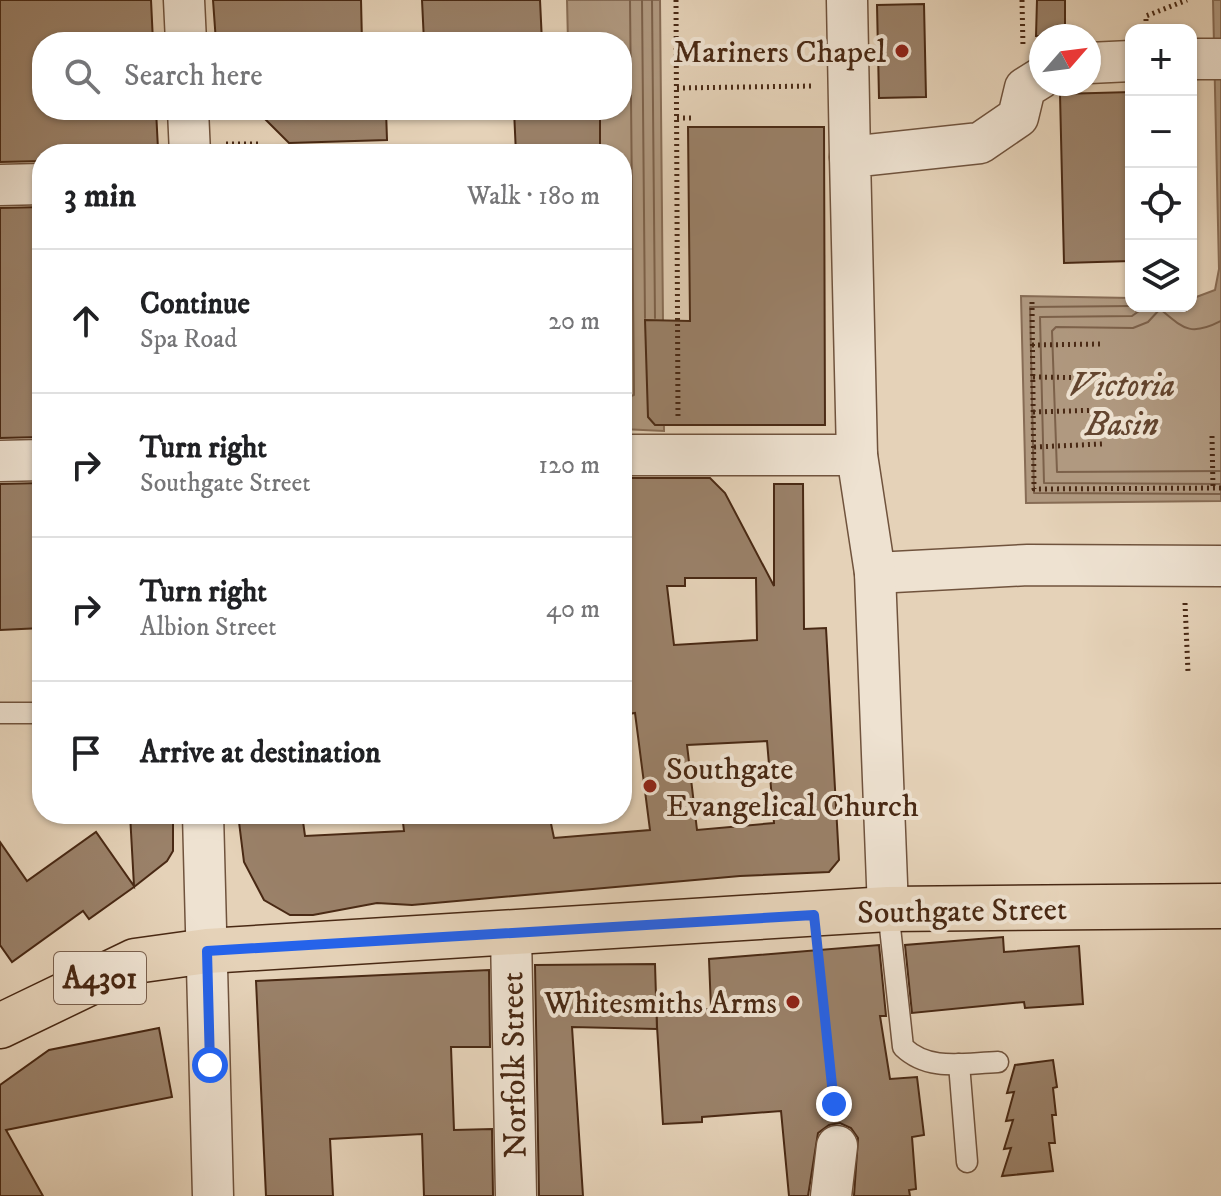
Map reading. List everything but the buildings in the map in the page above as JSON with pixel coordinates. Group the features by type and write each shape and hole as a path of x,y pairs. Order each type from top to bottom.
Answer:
{"main road":[{"name":"Southgate Street","path":"0,1026 135,961 207,951 888,909 1221,906"}],"street":[{"path":"184,0 186,32"},
{"path":"847,0 857,455 875,573 888,909"},
{"path":"1197,59 1221,59"},
{"path":"1101,62 1125,61"},
{"path":"850,157 980,143 1018,117 1025,88 1029,86"},
{"path":"193,120 205,144"},
{"path":"0,185 32,184"},
{"path":"632,455 857,455"},
{"path":"0,461 32,460"},
{"path":"875,573 1028,565 1203,566"},
{"path":"203,824 213,1196"},
{"name":"Norfolk Street","path":"511,934 516,1196"},
{"path":"831,1196 837,1146"}],"lane":[{"path":"0,713 32,713"},
{"path":"888,909 903,1047 915,1059 931,1065 998,1062"},
{"path":"959,1064 967,1162"}],"path":[{"path":"676,0 679,456"},
{"path":"1146,24 1146,16 1187,0"},
{"path":"677,88 849,85"},
{"path":"677,118 691,118"},
{"path":"1032,302 1034,489 1221,488"},
{"path":"1032,345 1102,344"},
{"path":"1033,377 1103,378"},
{"path":"1033,412 1102,410"},
{"path":"1212,436 1213,488"},
{"path":"1034,447 1102,444"},
{"path":"1188,672 1203,566"},
{"path":"814,915 837,1146"}],"water":[{"path":"567,0 660,0 664,431 632,429 632,144 569,144 569,120 632,120 632,32 568,32"},
{"name":"Victoria Basin","path":"1213,0 1221,0 1221,501 1026,503 1021,296 1125,298 1125,312 1197,312 1197,297 1215,290 1219,269"}],"place":[{"name":"Mariners Chapel","path":"902,51"},
{"name":"Southgate Evangelical Church","path":"650,786"},
{"name":"Whitesmiths Arms","path":"793,1002"}],"route":[{"path":"210,1065 207,951 814,915 834,1104"}]}
